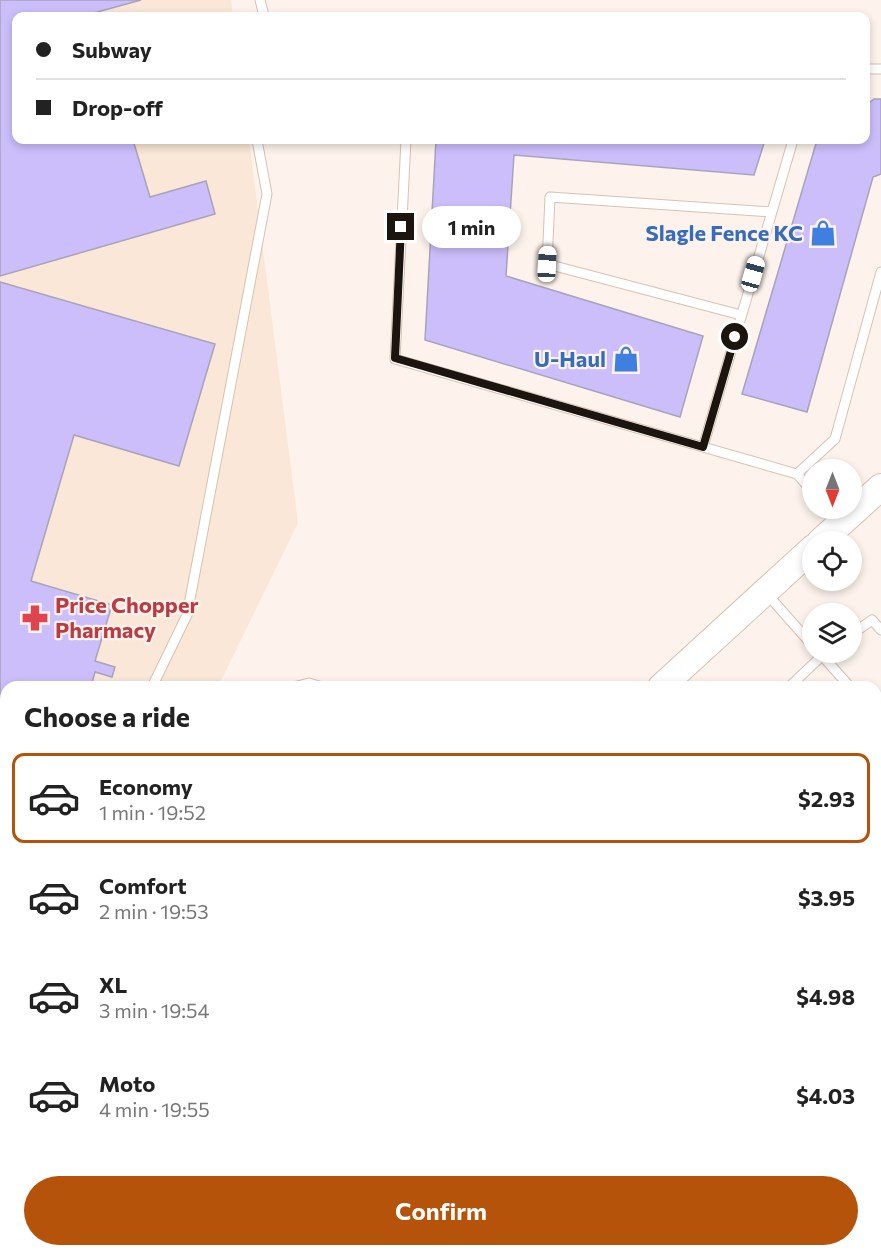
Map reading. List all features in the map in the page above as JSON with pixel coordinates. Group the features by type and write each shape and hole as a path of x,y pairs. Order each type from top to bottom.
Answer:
{"main road":[{"path":"862,498 881,487"},
{"path":"669,681 802,558"}],"lane":[{"path":"155,681 187,615 267,194 258,144"},
{"path":"406,144 395,358 797,474 802,480"},
{"path":"703,447 792,144"},
{"path":"741,315 547,264 550,197 772,213"},
{"path":"797,474 835,439 881,272"},
{"path":"765,592 802,634"},
{"path":"862,627 872,620 881,630"},
{"path":"795,681 813,663"},
{"path":"830,663 845,681"}],"shaded area":[{"path":"0,0 231,0 232,12 12,12 12,144 250,144 298,523 221,681 0,681"}],"building":[{"path":"0,0 141,0 98,12 12,12 12,144 134,144 150,197 206,181 215,214 0,276"},
{"path":"874,99 881,99 881,174 873,177 807,412 742,394 816,144 870,144 870,102"},
{"path":"436,144 764,144 754,175 514,155 506,276 703,336 680,417 425,340"},
{"path":"0,282 215,344 179,466 74,435 31,581 112,605 95,661 115,667 112,677 95,672 93,681 0,681"}],"place":[{"name":"Slagle Fence KC","path":"823,233"},
{"name":"U-Haul","path":"626,359"},
{"name":"Price Chopper Pharmacy","path":"35,618"}],"route":[{"path":"401,227 395,358 703,447 735,337"}]}
